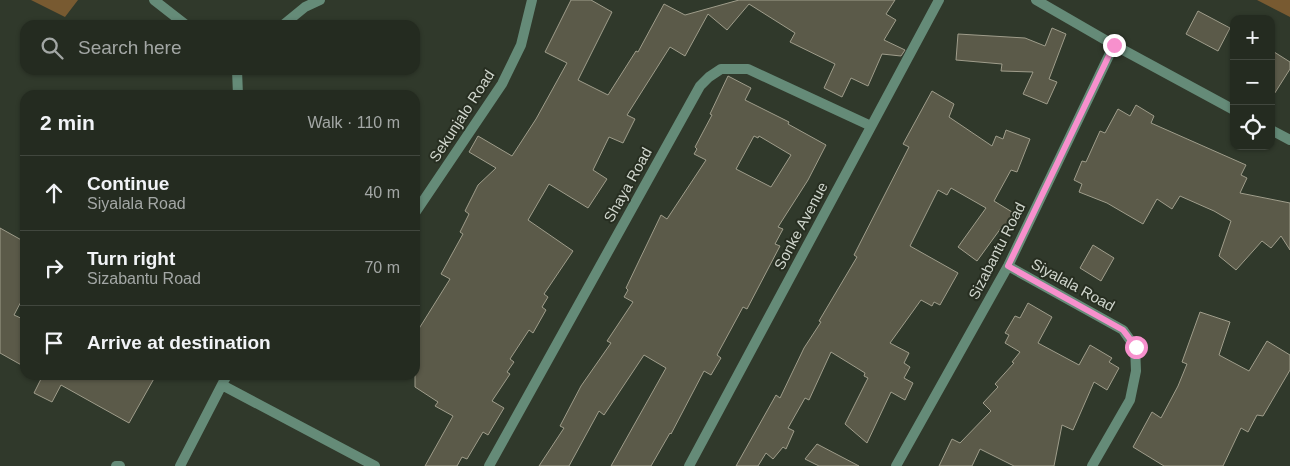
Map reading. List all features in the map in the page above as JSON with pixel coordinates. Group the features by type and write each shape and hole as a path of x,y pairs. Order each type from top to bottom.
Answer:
{"street":[{"path":"154,0 180,20"},
{"path":"289,20 305,7 320,0"},
{"name":"Sekunjalo Road","path":"420,206 502,84 521,45 532,0"},
{"name":"Sonke Avenue","path":"689,466 940,0"},
{"path":"1036,0 1230,108"},
{"name":"Sizabantu Road","path":"896,466 1008,266 1114,45"},
{"name":"Shaya Road","path":"489,466 700,86 709,77 720,69 748,70 871,126"},
{"path":"237,75 238,90"},
{"path":"1275,132 1290,140"},
{"name":"Siyalala Road","path":"1008,266 1123,330 1136,347 1136,371 1130,400 1092,466"},
{"path":"180,466 224,380"},
{"path":"222,385 375,466"}],"shaded area":[{"path":"31,0 78,0 65,17"},
{"path":"1257,0 1290,0 1290,17"}],"building":[{"path":"571,0 591,0 612,12 578,80 608,95 636,51 638,52 664,4 685,15 739,0 895,0 886,14 896,20 884,40 905,50 901,56 882,54 868,86 851,78 842,97 824,88 835,64 790,42 795,33 749,4 727,30 708,14 685,56 670,47 627,115 635,119 623,143 609,137 593,170 607,179 588,208 549,184 528,220 573,251 544,294 548,297 542,307 546,310 533,333 529,330 510,359 514,362 507,372 510,374 492,401 504,408 488,435 483,432 467,459 462,457 457,466 425,466 453,416 435,406 438,402 415,387 415,380 420,380 420,327 450,279 441,274 463,234 460,232 469,214 465,211 478,185 496,168 469,152 478,136 512,156 536,119 567,63 545,52"},
{"path":"1198,11 1230,28 1218,51 1186,34"},
{"path":"1052,28 1066,34 1049,79 1057,82 1047,104 1023,94 1033,72 1001,71 1002,64 956,60 958,34 1025,38 1045,46"},
{"path":"1275,53 1290,62 1290,69 1275,93"},
{"path":"728,76 751,88 745,100 789,122 788,124 826,145 808,180 778,227 783,229 775,244 780,246 747,309 743,307 717,355 721,358 711,375 704,371 671,434 651,466 611,466 666,368 644,355 604,415 599,411 569,466 539,466 564,428 560,426 581,386 611,343 607,341 633,302 624,297 628,290 626,288 661,215 667,219 706,160 694,154 697,149 695,147 712,115 710,114","holes":["754,136 758,138 759,136 791,155 771,187 736,169"]},
{"path":"932,91 954,104 949,117 992,146 996,136 1003,139 1006,130 1030,139 1017,172 1011,170 994,201 1017,215 1007,231 1001,228 977,261 958,247 986,208 951,188 947,195 938,190 910,246 958,273 940,305 934,302 932,306 921,300 890,343 909,353 904,363 910,367 904,378 913,383 905,400 891,392 867,443 845,424 868,378 864,376 865,373 831,352 809,400 805,398 788,428 794,431 786,449 783,447 773,459 766,453 758,466 736,466 776,395 780,398 804,348 821,322 819,321 857,257 854,255 909,147 903,144"},
{"path":"1136,105 1154,116 1151,123 1246,165 1241,175 1247,178 1240,193 1290,203 1290,250 1281,236 1271,248 1262,241 1236,270 1219,256 1231,221 1214,211 1180,196 1172,209 1157,199 1143,224 1107,203 1079,192 1082,184 1074,180 1082,161 1086,162 1100,131 1105,133 1118,109 1130,116"},
{"path":"0,228 20,239 20,304 14,315 20,318 20,364 0,353"},
{"path":"1093,245 1114,258 1101,281 1080,268"},
{"path":"1028,303 1052,317 1038,343 1079,365 1090,345 1112,358 1109,362 1119,368 1107,390 1094,382 1073,430 1062,425 1054,466 1014,466 980,449 972,466 939,466 952,439 960,443 991,411 983,403 998,387 995,384 1014,363 1012,362 1020,352 1005,343 1009,335 1005,333 1015,316 1020,318"},
{"path":"1200,312 1230,322 1219,355 1249,371 1267,341 1290,355 1290,370 1263,416 1257,415 1248,432 1241,428 1223,466 1164,466 1133,447 1152,412 1161,418 1178,386 1187,364 1182,362"},
{"path":"40,380 153,380 129,423 61,385 52,402 34,393"},
{"path":"817,444 859,466 819,466 805,459"}],"route":[{"path":"1114,45 1008,266 1123,330 1136,347"}]}
